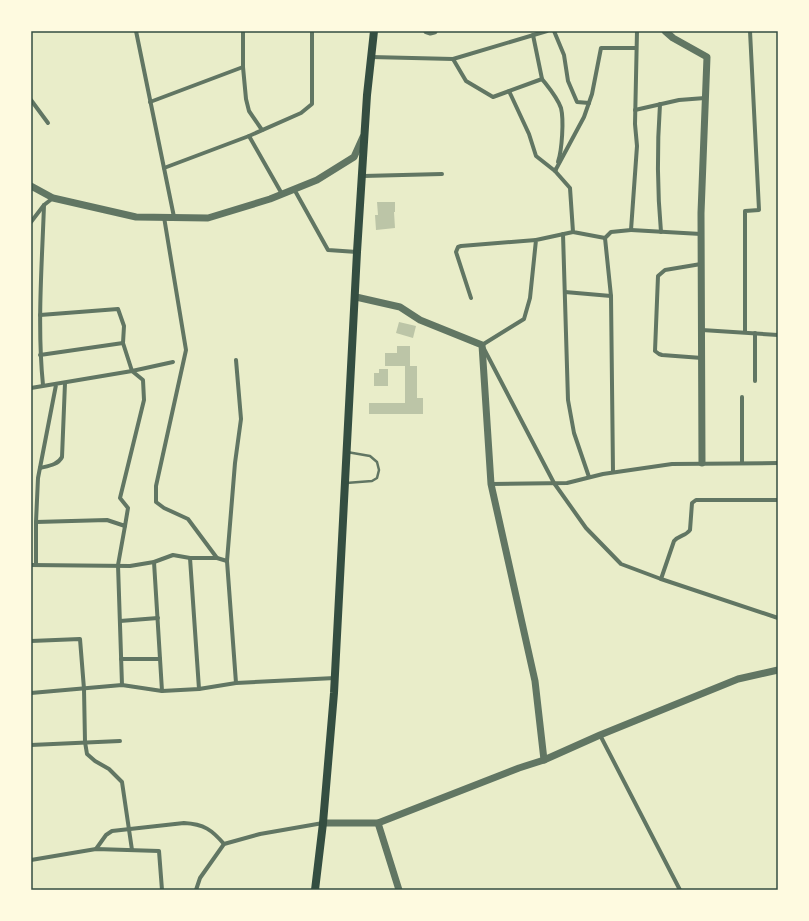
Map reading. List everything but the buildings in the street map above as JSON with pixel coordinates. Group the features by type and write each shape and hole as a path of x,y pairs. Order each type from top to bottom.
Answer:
{"main road":[{"path":"314,890 323,823 335,678 356,297 357,252 367,95 374,31"}],"street":[{"path":"136,31 174,217"},
{"path":"243,31 243,67 246,99 249,111 262,130"},
{"path":"164,168 249,136 301,113 312,104 312,31"},
{"path":"427,31 434,31"},
{"path":"371,57 453,59 547,31"},
{"path":"554,31 564,55 568,81 577,102 589,104"},
{"path":"631,230 637,146 635,110 637,31"},
{"path":"665,31 673,38 707,57 701,234 702,463"},
{"path":"745,332 745,211 758,210 750,31"},
{"path":"533,35 542,79 555,95 561,109 562,143 556,171"},
{"path":"556,171 584,117 589,104 601,48 636,48"},
{"path":"453,59 466,81 493,97 542,79"},
{"path":"150,102 243,67"},
{"path":"509,91 529,134 536,156 556,171 570,188 573,232"},
{"path":"635,110 660,104 705,98"},
{"path":"31,100 48,123"},
{"path":"660,104 657,190 661,232"},
{"path":"31,186 53,198 136,217 208,218 282,194 317,180 354,157 365,132"},
{"path":"249,136 282,194"},
{"path":"363,176 442,174"},
{"path":"294,189 328,250 357,252"},
{"path":"31,222 44,205 53,198"},
{"path":"43,386 40,355 40,315 44,205"},
{"path":"164,217 186,350 156,486 156,502 164,508 188,519 217,558"},
{"path":"605,238 611,232 631,230 701,234"},
{"path":"471,298 456,252 458,247 536,240 573,232 605,238"},
{"path":"563,234 568,400 574,433 589,477"},
{"path":"605,238 611,296 613,472"},
{"path":"482,345 524,318 530,298 536,240"},
{"path":"701,264 665,270 658,276 655,351 662,355 702,358"},
{"path":"565,292 611,296"},
{"path":"356,297 400,307 420,320 482,345 554,483 586,528 621,564 778,618"},
{"path":"40,315 118,309 124,326 123,343 132,371 143,380 144,400 120,498 128,508 118,565 122,686"},
{"path":"702,330 778,335"},
{"path":"755,333 755,381"},
{"path":"40,355 123,343"},
{"path":"482,345 492,484 534,681 544,760"},
{"path":"236,360 241,419 235,463 227,561 236,683"},
{"path":"31,388 56,385 173,362"},
{"path":"40,468 60,461 62,457 65,383"},
{"path":"36,564 38,478 56,385"},
{"path":"742,397 742,463"},
{"path":"492,484 567,483 613,472 672,464 778,463"},
{"path":"661,579 674,541 676,538 688,534 690,530 692,503 694,501 778,500"},
{"path":"36,522 107,520 125,526"},
{"path":"31,565 130,566 154,562 173,555 190,558 217,558 227,561"},
{"path":"190,558 199,689"},
{"path":"154,562 162,690"},
{"path":"120,622 158,618"},
{"path":"31,641 80,639 84,689 85,742 87,754 95,761 109,769 122,782 132,850"},
{"path":"121,659 160,659"},
{"path":"196,890 200,878 224,844 260,834 323,823 378,824 544,760 600,735 738,679 778,670"},
{"path":"31,693 122,686 162,690 199,689 236,683 335,678"},
{"path":"600,735 680,890"},
{"path":"31,744 120,740"},
{"path":"96,848 106,835 112,831 184,823 193,823 207,828 214,832 224,844"},
{"path":"378,824 399,890"},
{"path":"31,860 96,848 159,851 162,890"}],"lane":[{"path":"345,483 372,481 377,478 379,470 377,462 370,456 347,452"}]}
